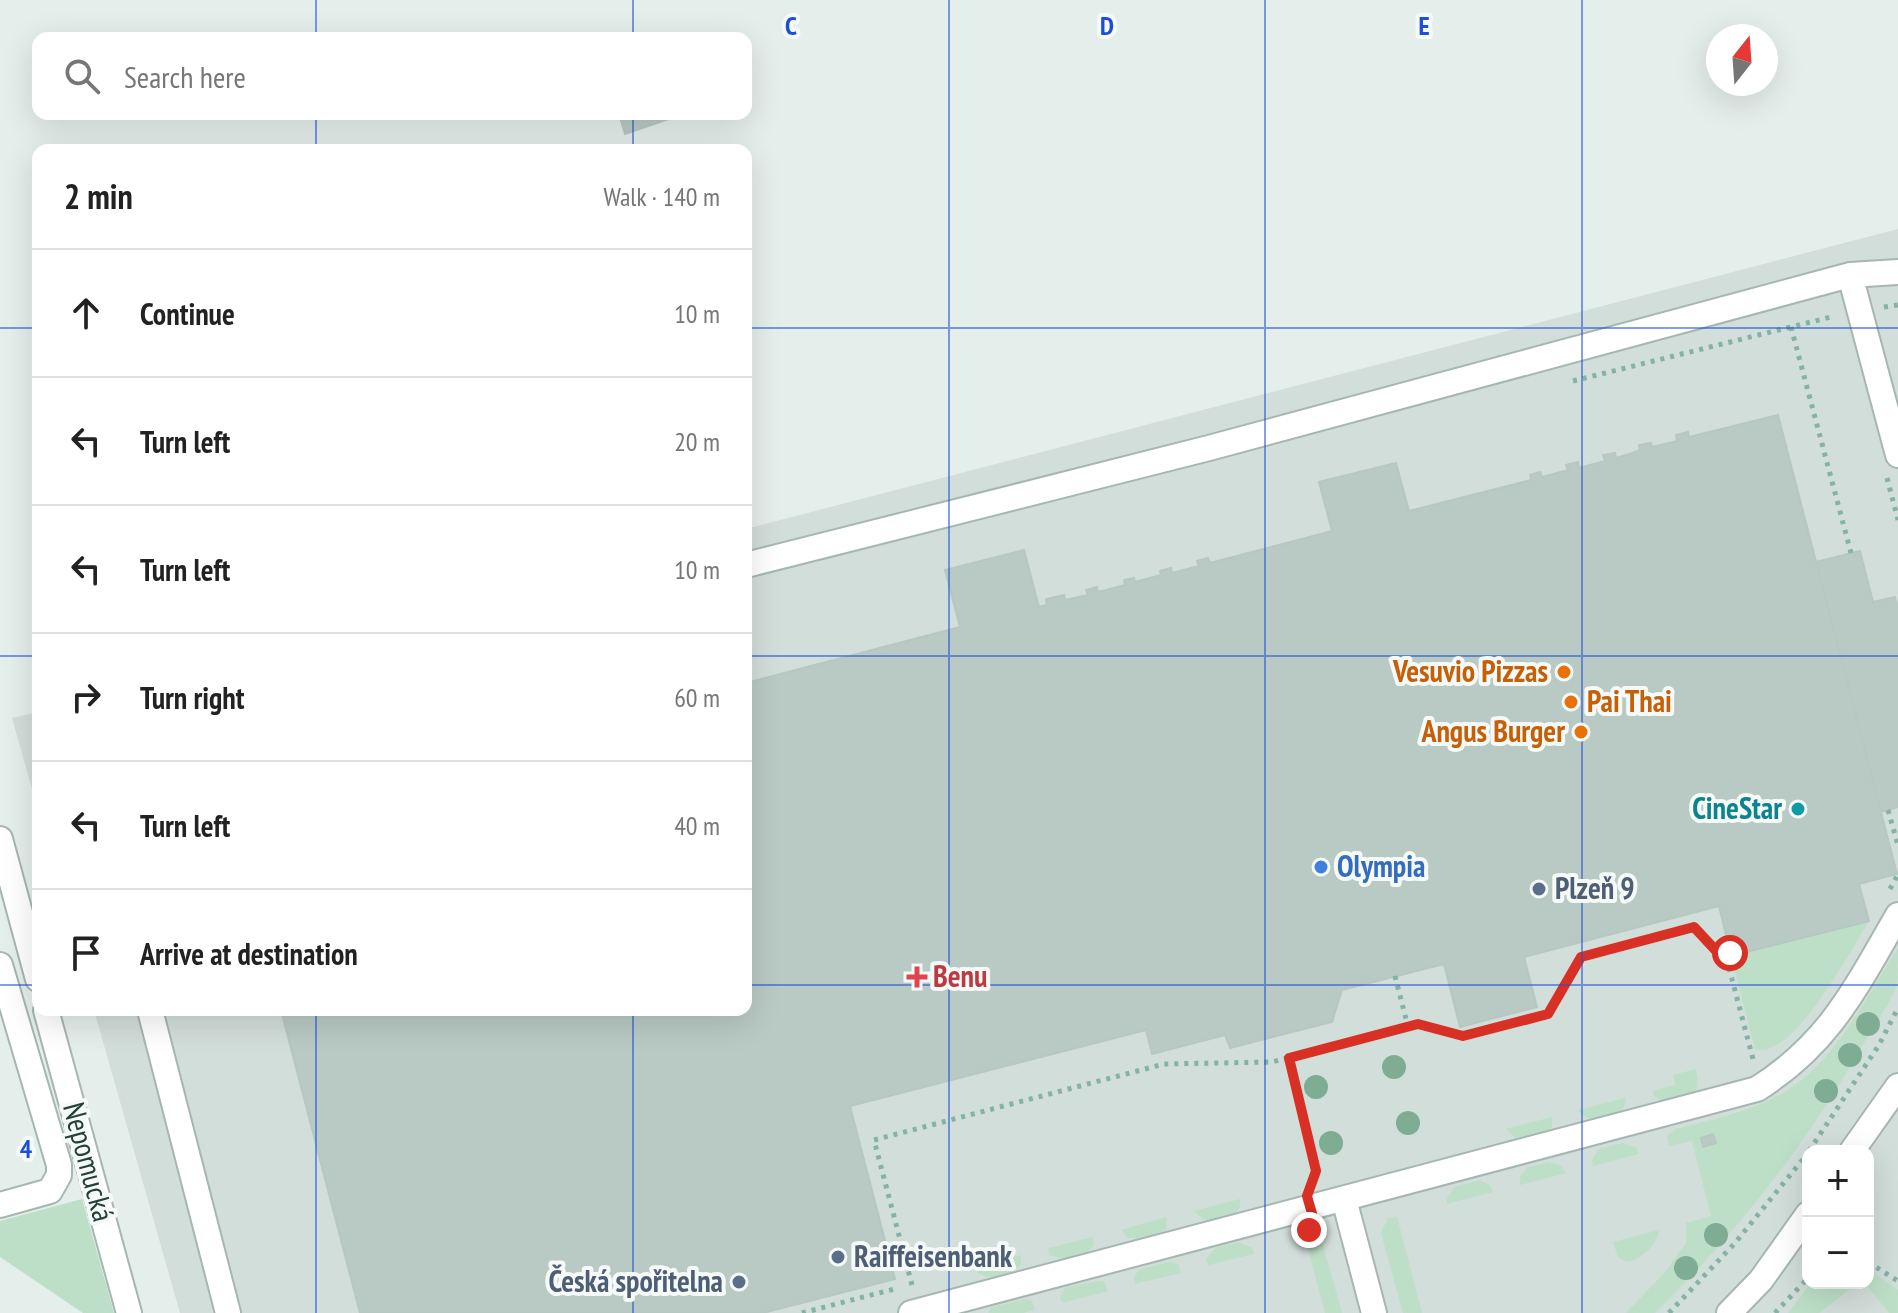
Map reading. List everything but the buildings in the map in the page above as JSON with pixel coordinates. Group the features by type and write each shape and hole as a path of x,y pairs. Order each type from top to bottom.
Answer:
{"street":[{"path":"752,563 1209,448 1850,275 1898,272"},
{"path":"1850,275 1898,455"},
{"path":"0,839 10,920 32,966"},
{"path":"911,1313 1757,1089 1795,1062 1828,1029 1849,1001 1891,908"},
{"path":"0,965 59,1165 59,1175 50,1191 0,1205"},
{"name":"Nepomucká","path":"48,1016 129,1313"},
{"path":"152,1016 228,1313"},
{"path":"1856,1145 1898,1086"},
{"path":"1344,1199 1374,1313"},
{"path":"1729,1313 1761,1280 1806,1217"}],"path":[{"path":"1792,330 1851,553"},
{"path":"1888,810 1898,845"},
{"path":"1891,908 1898,874"},
{"path":"802,1313 912,1285 874,1140 1164,1064 1272,1062 1418,1024 1463,1036 1548,1014 1581,957 1694,927 1728,964 1754,1063 1757,1063"},
{"path":"1720,955 1730,953"},
{"path":"1395,976 1408,1027"},
{"path":"1814,1145 1879,1045 1898,1008"},
{"path":"1289,1058 1316,1171 1307,1196 1310,1208"},
{"path":"1669,1313 1735,1243 1802,1161"},
{"path":"1874,1266 1898,1281"},
{"path":"1775,1313 1802,1284"},
{"path":"832,1295 834,1305"}],"shaded area":[{"path":"1898,229 1898,1313 180,1313 96,1016 752,1016 752,527"},
{"path":"32,713 32,789 12,718"}],"green space":[{"path":"1869,921 1820,1000 1803,1021 1770,1048 1755,1049 1731,956"},
{"path":"1898,948 1897,984 1891,999 1795,1151 1742,1219 1655,1313 1626,1313 1665,1272 1686,1243 1686,1223 1711,1216 1692,1141 1669,1146 1667,1136 1676,1129 1758,1105 1791,1088 1828,1054 1844,1034"},
{"path":"1696,1069 1698,1085 1694,1093 1666,1102 1654,1096 1652,1091 1675,1085 1673,1075"},
{"path":"1625,1098 1620,1112 1607,1119 1591,1119 1578,1110"},
{"path":"1552,1117 1552,1127 1546,1134 1515,1138 1506,1129"},
{"path":"1622,1143 1637,1148 1639,1154 1593,1166 1592,1160 1599,1149"},
{"path":"1549,1162 1560,1165 1566,1173 1520,1185 1520,1176 1528,1167"},
{"path":"1480,1180 1490,1185 1493,1192 1447,1204 1454,1187"},
{"path":"82,1199 114,1313 83,1313 0,1257 0,1221"},
{"path":"1240,1199 1240,1208 1223,1219 1203,1219 1194,1211"},
{"path":"1167,1217 1166,1230 1146,1238 1128,1238 1121,1230"},
{"path":"1397,1217 1422,1313 1403,1313 1381,1233 1388,1218"},
{"path":"1659,1230 1652,1246 1643,1255 1626,1262 1618,1257 1613,1242"},
{"path":"1093,1237 1094,1245 1080,1256 1068,1259 1050,1255 1048,1248"},
{"path":"1306,1241 1321,1241 1342,1313 1325,1313"},
{"path":"1239,1242 1252,1248 1254,1254 1208,1265 1206,1259 1215,1248"},
{"path":"1021,1255 1021,1264 1017,1269 1001,1277 983,1275 975,1267"},
{"path":"1172,1261 1179,1265 1181,1273 1135,1284 1134,1277 1139,1270"},
{"path":"1874,1273 1898,1290 1898,1313 1889,1313 1870,1289 1874,1289"},
{"path":"1103,1281 1108,1291 1062,1303 1060,1297 1065,1288"},
{"path":"1806,1289 1850,1289 1819,1313 1788,1313"},
{"path":"1026,1299 1032,1301 1035,1310 988,1313 992,1307"}],"place":[{"name":"Vesuvio Pizzas","path":"1564,672"},
{"name":"Pai Thai","path":"1571,702"},
{"name":"Angus Burger","path":"1581,732"},
{"name":"CineStar","path":"1798,809"},
{"name":"Olympia","path":"1321,867"},
{"name":"Plzeň 9","path":"1539,889"},
{"name":"Benu","path":"917,977"},
{"name":"Raiffeisenbank","path":"838,1257"},
{"name":"Česká spořitelna","path":"739,1282"}],"route":[{"path":"1309,1230 1317,1231 1307,1196 1316,1171 1289,1058 1418,1024 1463,1036 1548,1014 1581,957 1694,927 1720,955 1730,953"}]}
